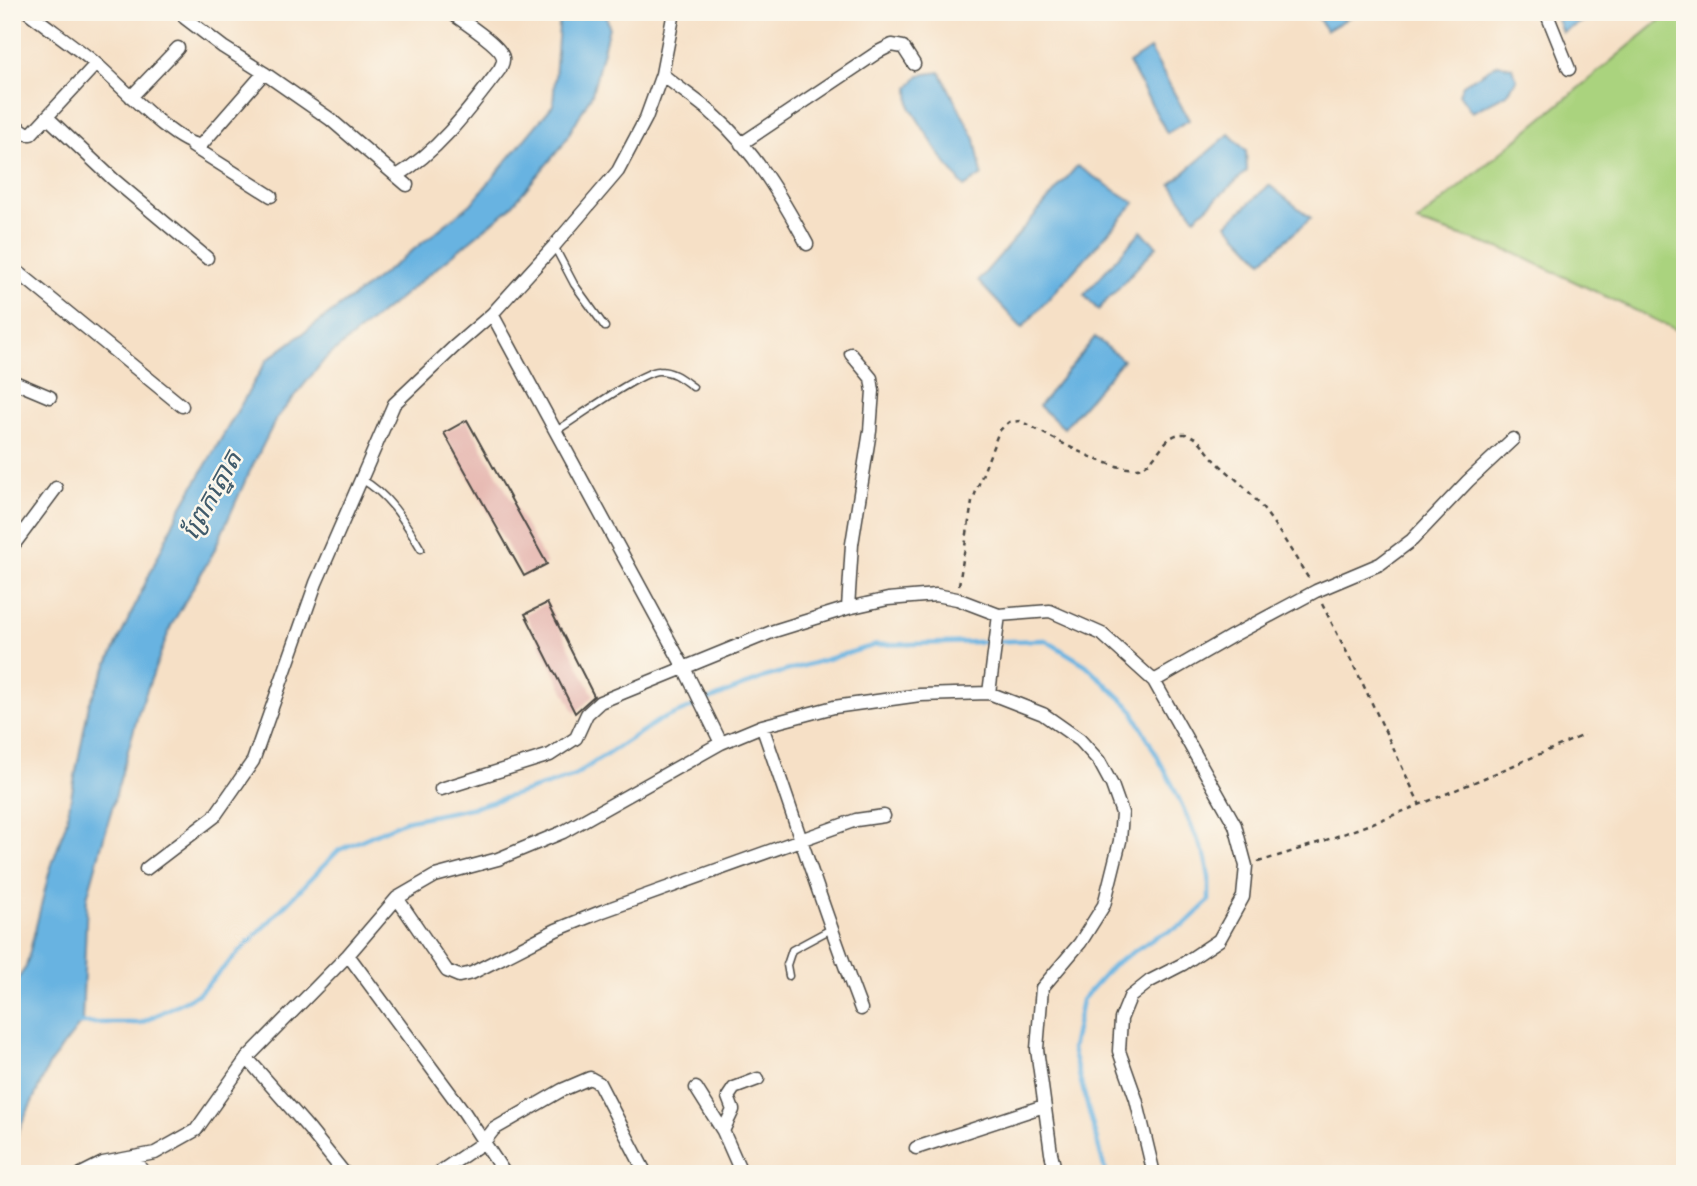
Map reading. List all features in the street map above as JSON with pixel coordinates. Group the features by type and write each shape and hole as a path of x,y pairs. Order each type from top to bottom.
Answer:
{"street":[{"path":"28,12 96,64 131,97 192,145 271,196"},
{"path":"184,18 330,119 402,180 450,132 503,62 503,57 494,46 450,12"},
{"path":"146,869 214,817 253,761 316,583 394,404 454,346 492,314 618,171 646,118 663,74 674,12"},
{"path":"1546,12 1569,69"},
{"path":"741,144 878,52 892,46 903,47 914,64"},
{"path":"131,97 178,48"},
{"path":"12,123 29,134 96,64"},
{"path":"192,145 201,145 264,73"},
{"path":"663,74 716,116 741,144 785,204 807,244"},
{"path":"47,117 113,179 207,258"},
{"path":"12,267 182,406"},
{"path":"492,314 683,666 721,743"},
{"path":"848,608 852,544 870,431 873,390 872,377 851,354"},
{"path":"12,381 50,397"},
{"path":"1154,681 1232,635 1316,591 1380,564 1412,540 1468,481 1513,439"},
{"path":"12,547 56,488"},
{"path":"441,789 550,755 576,738 587,714 600,702 774,631 848,608 888,599 936,595 999,615 1050,611 1101,634 1154,681 1235,825 1245,866 1243,898 1219,940 1184,964 1150,981 1130,997 1121,1018 1119,1051 1136,1099 1154,1174"},
{"path":"989,693 999,615"},
{"path":"81,1174 103,1163 155,1153 196,1130 247,1058 348,955 397,898 435,876 498,859 564,832 721,743 762,726 834,708 920,695 989,693 1043,714 1080,740 1099,761 1112,785 1122,813 1121,841 1104,905 1080,943 1042,988 1037,1049 1056,1174"},
{"path":"762,726 861,1009"},
{"path":"397,898 447,971 459,976 485,967 556,930 603,911 856,820 884,816"},
{"path":"348,955 505,1174"},
{"path":"247,1058 345,1174"},
{"path":"437,1174 484,1142 494,1129 569,1086 590,1078 599,1083 646,1174"},
{"path":"723,1131 733,1110 728,1097 734,1088 758,1079"},
{"path":"696,1087 723,1131 742,1174"},
{"path":"916,1148 1044,1106"},
{"path":"133,1157 146,1174"}],"lane":[{"path":"554,246 574,284 605,327"},
{"path":"556,431 656,370 674,373 693,387"},
{"path":"361,479 379,489 402,517 421,550"},
{"path":"789,976 787,965 792,950 831,929"}],"path":[{"path":"957,600 972,502 999,431 1009,422 1020,421 1094,458 1134,469 1146,465 1171,436 1182,434 1197,438 1213,459 1248,491 1284,540 1316,591 1420,805"},
{"path":"1245,866 1340,836 1584,736"}],"green space":[{"path":"1670,12 1685,12 1685,334 1514,253 1417,222"}],"water":[{"name":"ព្រែកត្នោត","path":"560,12 606,12 609,27 592,94 562,146 509,209 325,359 276,419 213,553 171,626 139,711 87,898 82,1022 50,1063 12,1145 12,987 26,967 49,873 66,823 89,704 178,513 267,360 369,285 471,204 553,105"},
{"path":"1315,12 1359,12 1326,31"},
{"path":"1554,12 1587,12 1588,19 1562,32"},
{"path":"1150,49 1189,120 1167,133 1129,63"},
{"path":"1498,64 1512,67 1517,79 1507,94 1472,112 1459,94 1463,85"},
{"path":"940,72 975,139 982,175 964,187 910,107 909,88 919,75"},
{"path":"1229,134 1246,151 1247,171 1195,218 1171,184"},
{"path":"1077,166 1135,203 1022,328 978,281"},
{"path":"1269,185 1311,218 1262,261 1227,224"},
{"path":"1141,231 1157,246 1098,310 1084,295"},
{"path":"1095,337 1123,360 1064,428 1039,406"}],"building":[{"path":"467,420 547,564 524,576 444,433"},
{"path":"547,603 594,696 575,713 525,614"}],"waterway":[{"path":"76,1023 141,1023 198,994 339,850 405,821 475,807 572,777 658,721 765,677 876,645 1045,640 1086,665 1131,708 1172,784 1205,856 1209,877 1209,901 1185,924 1156,937 1113,965 1082,1000 1072,1049 1106,1174"}]}
